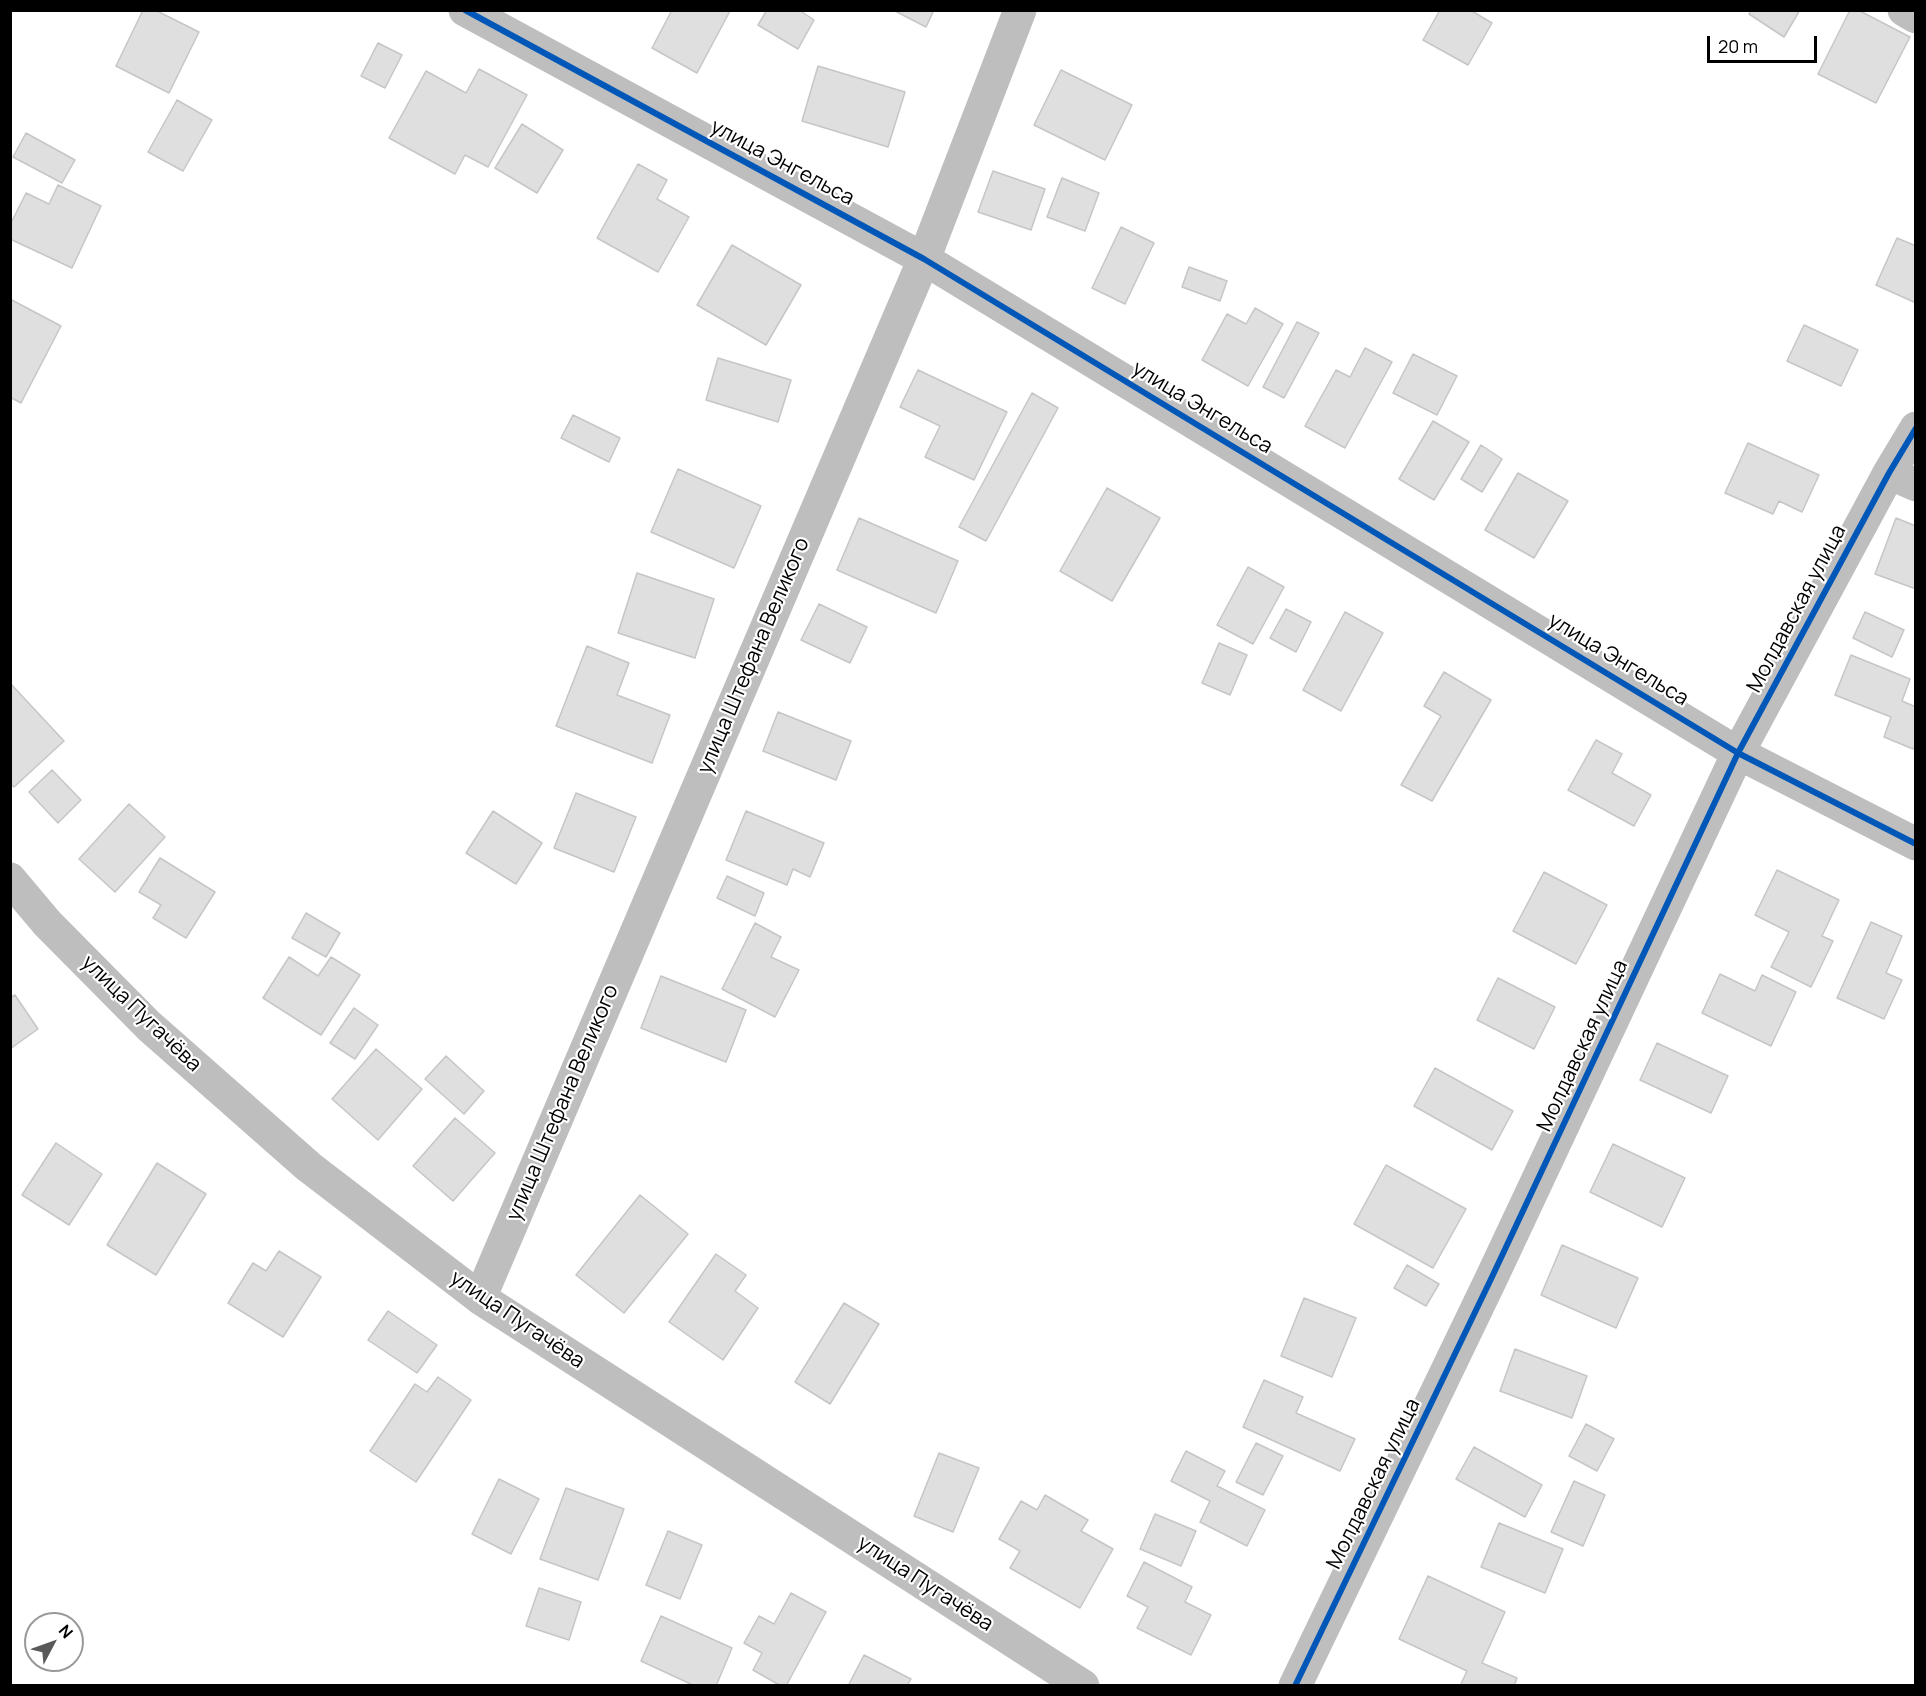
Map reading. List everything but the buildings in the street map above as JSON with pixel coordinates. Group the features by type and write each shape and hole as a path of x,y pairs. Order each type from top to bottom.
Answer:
{"street":[{"name":"улица Энгельса","path":"465,10 924,259 1738,753 1916,844"},
{"name":"улица Штефана Великого","path":"480,1298 924,259 1020,10"},
{"path":"1904,10 1916,16"},
{"name":"Молдавская улица","path":"1295,1686 1496,1269 1738,753 1902,479 1916,428"},
{"name":"улица Пугачёва","path":"10,879 47,923 149,1026 309,1167 480,1298 1083,1686"}],"cycle path":[{"path":"465,10 924,259 1738,753 1916,844"},
{"path":"1295,1686 1491,1279 1738,753 1889,473 1916,428"}]}
